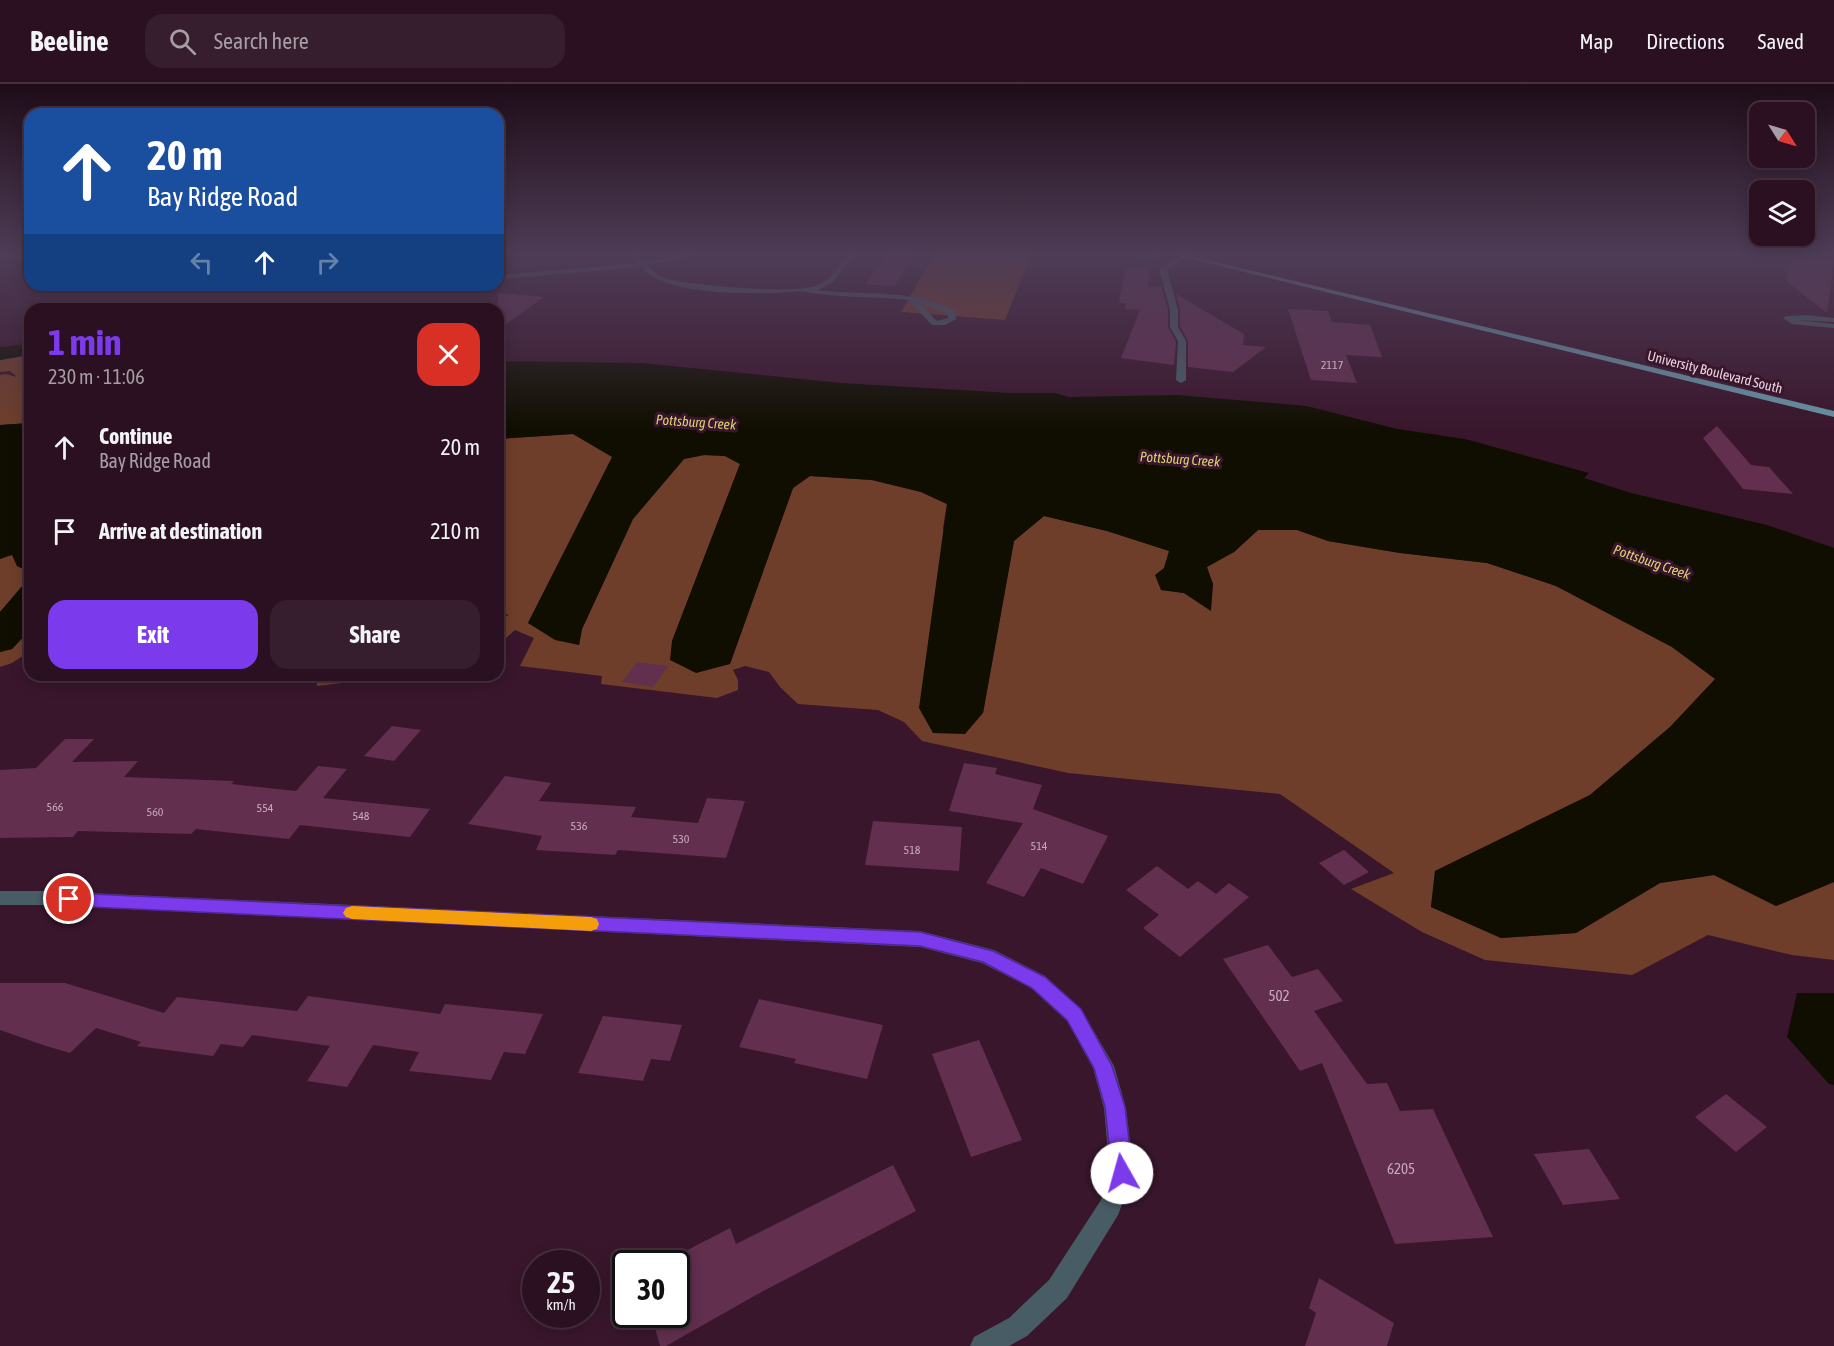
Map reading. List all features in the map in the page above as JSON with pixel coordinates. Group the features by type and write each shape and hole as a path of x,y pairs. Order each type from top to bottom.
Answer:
{"main road":[{"name":"University Boulevard South","path":"1414,312 1834,414"}],"street":[{"path":"924,312 935,323 945,323 952,319 951,312"},
{"path":"1174,312 1174,327 1182,341 1181,380"},
{"path":"1834,320 1807,316 1787,318 1801,324 1834,326"},
{"path":"0,898 69,899 920,939 987,956 1038,982 1074,1015 1103,1066 1115,1107 1122,1173 1110,1207 1058,1289 1018,1327 983,1346"}],"shaded area":[{"path":"901,312 1008,312 1005,320"},
{"path":"24,354 24,423 0,425 0,375 17,377 10,371 0,372 0,360"},
{"path":"573,434 613,457 528,623 579,645 582,629 633,519 684,459 704,455 725,456 740,464 672,641 730,664 793,488 810,476 872,480 921,492 947,504 943,528 983,713 1014,541 1044,516 1107,531 1170,551 1164,568 1161,590 1184,593 1210,610 1213,584 1206,567 1234,552 1258,530 1297,530 1328,541 1400,553 1487,563 1556,586 1672,647 1716,679 1670,727 1590,795 1435,871 1431,907 1501,938 1576,933 1660,883 1714,875 1776,906 1834,882 1834,960 1792,955 1708,935 1632,975 1485,960 1422,932 1351,889 1394,873 1280,794 1068,773 922,741 904,722 878,710 798,704 780,687 769,672 745,666 733,670 738,680 738,690 717,698 601,684 602,676 520,666 534,638 515,630 504,640 504,617 509,615 504,614 504,439"},
{"path":"12,554 17,566 24,569 24,584 0,612 0,559"},
{"path":"24,636 24,655 0,667 0,652 12,649"},
{"path":"317,681 358,681 317,686"}],"water":[{"path":"24,345 24,356 0,360 0,347"},
{"name":"Pottsburg Creek","path":"504,361 642,363 841,383 1011,393 1055,393 1069,397 1178,395 1307,406 1397,429 1465,439 1589,473 1584,478 1631,493 1767,525 1834,548 1834,882 1776,906 1714,875 1660,883 1576,933 1501,938 1431,907 1435,871 1590,795 1670,727 1715,679 1672,647 1556,586 1487,563 1400,553 1328,541 1297,530 1258,530 1234,552 1207,567 1213,584 1211,611 1184,593 1161,590 1155,575 1164,568 1169,551 1107,531 1044,516 1014,541 983,713 965,734 933,733 919,708 947,504 921,492 872,480 810,476 793,488 730,664 696,673 670,660 672,641 740,464 725,456 704,455 684,459 633,519 582,629 579,645 555,640 528,623 612,457 573,434 504,439"},
{"path":"24,423 24,569 17,566 12,555 0,559 0,425"},
{"path":"24,584 24,636 12,649 0,652 0,612"},
{"path":"1797,993 1834,993 1834,1085 1829,1084 1787,1037"}],"building":[{"path":"504,312 523,312 504,326"},
{"path":"1139,312 1168,312 1168,327 1176,342 1174,365 1121,358"},
{"path":"1180,312 1206,312 1244,334 1243,345 1266,347 1233,372 1188,367 1188,341 1180,326"},
{"path":"1289,312 1328,312 1332,322 1370,325 1382,357 1346,355 1357,383 1311,380"},
{"path":"1717,426 1751,465 1769,467 1793,494 1743,489 1703,438"},
{"path":"637,662 668,666 653,687 622,682"},
{"path":"392,726 421,730 394,761 364,756"},
{"path":"65,739 94,739 72,762 138,761 124,777 234,781 231,784 296,791 318,766 347,769 323,798 430,809 410,837 300,825 289,839 196,829 191,834 78,831 73,837 0,838 0,770 36,768"},
{"path":"964,763 997,768 995,774 1042,785 1033,809 1108,836 1083,884 1041,868 1024,897 986,883 1023,823 949,811"},
{"path":"505,776 551,783 539,801 636,807 631,817 698,823 707,798 745,801 726,858 618,850 615,855 536,850 542,836 468,824"},
{"path":"873,821 962,827 959,871 865,865"},
{"path":"1344,850 1369,872 1344,885 1319,863"},
{"path":"1157,866 1188,889 1198,881 1216,894 1229,883 1249,897 1180,957 1143,928 1159,915 1126,890"},
{"path":"1268,945 1292,977 1318,969 1343,1001 1314,1011 1367,1084 1387,1083 1400,1111 1433,1109 1493,1237 1395,1244 1322,1063 1300,1071 1223,959"},
{"path":"0,983 65,983 164,1013 177,997 297,1011 308,996 440,1014 445,1004 543,1014 525,1054 504,1052 491,1080 409,1071 419,1052 373,1045 347,1087 307,1081 330,1046 252,1035 243,1047 221,1044 213,1056 137,1046 141,1042 96,1028 70,1053 46,1046 0,1030"},
{"path":"759,999 883,1025 867,1079 794,1063 796,1059 739,1047"},
{"path":"603,1016 682,1025 670,1061 651,1059 643,1081 578,1073"},
{"path":"979,1040 1022,1140 971,1157 932,1054"},
{"path":"1726,1094 1767,1127 1736,1152 1695,1117"},
{"path":"1589,1149 1620,1199 1563,1205 1534,1154"},
{"path":"893,1165 916,1211 756,1295 666,1346 660,1346 655,1328 690,1328 690,1250 688,1250 730,1228 736,1244"},
{"path":"1319,1278 1394,1323 1387,1346 1305,1346 1316,1313 1309,1308"}],"slow traffic":[{"path":"352,913 591,924"}],"route":[{"path":"69,899 920,939 987,956 1038,982 1074,1015 1103,1066 1115,1107 1122,1173"}]}
